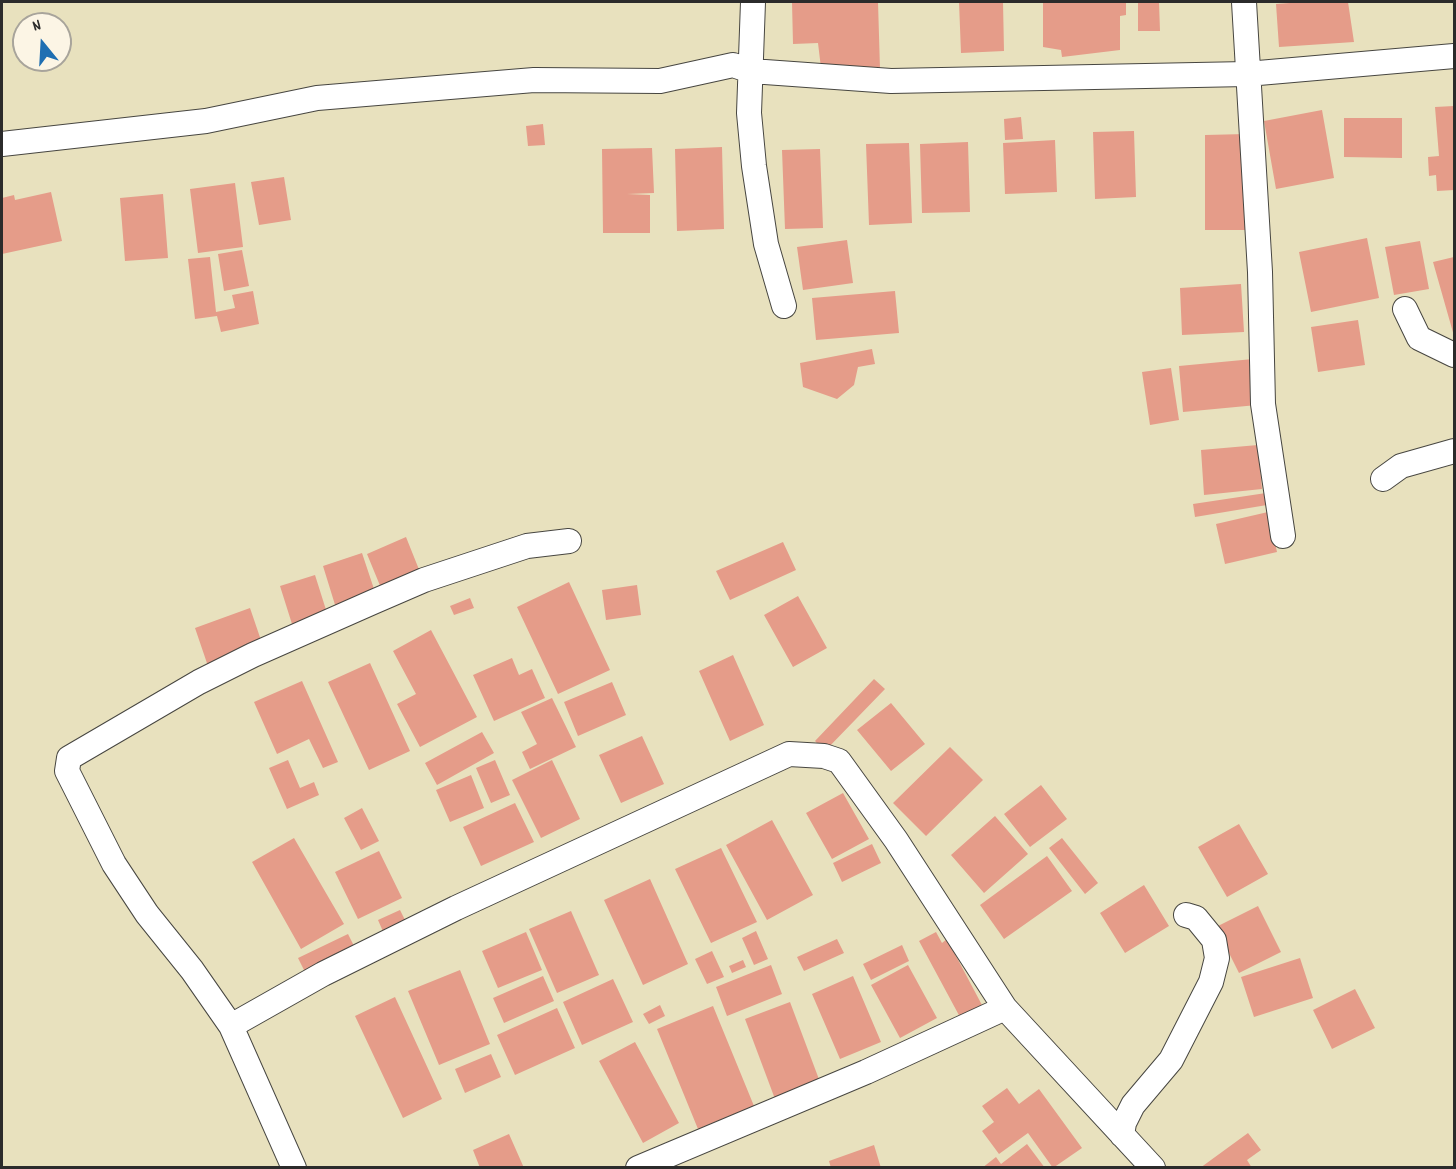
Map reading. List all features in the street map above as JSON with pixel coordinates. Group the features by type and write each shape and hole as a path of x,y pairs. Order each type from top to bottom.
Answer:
{"street":[{"path":"753,2 749,113 753,166 766,244 784,306"},
{"path":"1244,2 1260,272 1263,404 1282,536"},
{"path":"2,144 206,121 317,98 450,85 534,80 660,81 733,65 751,71 891,81 1247,74 1455,56"},
{"path":"1405,309 1419,338 1455,355"},
{"path":"1383,479 1401,466 1455,451"},
{"path":"294,1167 231,1026 192,970 147,914 114,864 67,771 69,758 200,682 253,655 373,602 433,577 527,546 569,541"},
{"path":"231,1026 323,974 456,908 789,754 805,753 839,761 896,840 1005,1008 1152,1167"},
{"path":"1122,1135 1124,1123 1133,1105 1171,1060 1211,982 1217,958 1214,940 1197,918 1186,915"},
{"path":"638,1167 866,1072 1005,1008"}],"building":[{"path":"792,2 878,2 880,69 821,68 818,43 793,44"},
{"path":"959,2 1003,2 1004,51 961,53"},
{"path":"1043,2 1126,2 1126,15 1120,16 1120,50 1062,57 1061,50 1043,47"},
{"path":"1138,2 1159,2 1160,31 1138,31"},
{"path":"1348,2 1354,42 1279,47 1276,4"},
{"path":"1454,106 1454,190 1437,191 1436,175 1429,176 1428,157 1439,156 1435,107"},
{"path":"1322,110 1334,178 1276,189 1264,121"},
{"path":"1021,117 1023,139 1005,140 1004,119"},
{"path":"1344,118 1402,118 1402,158 1344,157"},
{"path":"543,124 545,145 528,146 526,126"},
{"path":"1134,131 1136,197 1095,199 1093,132"},
{"path":"1246,134 1246,230 1205,230 1205,135"},
{"path":"1055,140 1057,192 1005,194 1003,143"},
{"path":"968,142 970,212 922,213 920,144"},
{"path":"909,143 912,223 869,225 866,144"},
{"path":"722,147 724,229 677,231 675,149"},
{"path":"652,148 654,193 627,194 650,195 650,233 603,233 602,149"},
{"path":"820,149 823,228 785,229 782,150"},
{"path":"284,177 291,220 259,225 251,182"},
{"path":"235,183 243,247 198,253 190,189"},
{"path":"51,192 62,241 2,254 2,198 14,195 15,200"},
{"path":"163,194 168,258 125,261 120,198"},
{"path":"1367,238 1379,298 1311,312 1299,252"},
{"path":"847,240 853,283 803,290 797,247"},
{"path":"1420,241 1429,289 1394,295 1385,247"},
{"path":"242,250 249,286 224,291 218,254"},
{"path":"210,257 216,312 235,308 232,295 253,291 259,324 221,332 217,316 195,319 188,259"},
{"path":"1454,257 1454,336 1433,262"},
{"path":"1241,284 1244,332 1182,335 1180,288"},
{"path":"895,291 899,333 816,340 812,298"},
{"path":"1358,320 1365,365 1318,372 1311,327"},
{"path":"872,349 875,364 858,367 854,385 837,399 803,387 800,363"},
{"path":"1253,359 1257,405 1183,412 1179,366"},
{"path":"1171,368 1179,420 1150,425 1142,372"},
{"path":"1258,445 1262,489 1204,495 1201,450"},
{"path":"1266,493 1267,505 1195,517 1193,504"},
{"path":"1268,512 1277,552 1225,564 1216,524"},
{"path":"406,537 420,572 381,588 367,554"},
{"path":"783,542 796,570 730,600 716,571"},
{"path":"362,553 376,595 336,608 323,566"},
{"path":"315,575 327,613 292,624 280,586"},
{"path":"569,582 610,670 558,694 517,607"},
{"path":"637,585 641,615 606,620 602,590"},
{"path":"798,596 827,648 793,667 764,615"},
{"path":"470,598 474,608 454,615 450,606"},
{"path":"250,608 265,652 210,672 195,628"},
{"path":"431,630 477,717 420,747 397,704 416,694 393,651"},
{"path":"733,655 764,725 730,741 699,671"},
{"path":"512,658 519,675 532,669 545,698 494,721 473,675"},
{"path":"370,663 410,751 369,770 328,682"},
{"path":"874,679 885,689 825,751 815,741"},
{"path":"302,681 338,762 323,768 309,739 277,754 254,702"},
{"path":"612,682 626,715 578,736 564,702"},
{"path":"552,698 576,747 530,769 522,752 537,744 521,712"},
{"path":"891,703 925,744 891,771 857,730"},
{"path":"482,732 494,753 437,785 425,763"},
{"path":"642,736 664,784 621,803 599,755"},
{"path":"950,747 983,780 926,836 893,803"},
{"path":"288,760 300,788 314,782 319,795 287,809 269,768"},
{"path":"495,760 510,795 491,803 476,768"},
{"path":"552,760 580,819 541,838 512,780"},
{"path":"471,775 484,808 450,822 436,790"},
{"path":"1041,785 1067,819 1030,847 1004,814"},
{"path":"843,793 869,839 832,859 806,813"},
{"path":"515,803 534,842 481,866 463,827"},
{"path":"362,808 379,841 361,850 344,818"},
{"path":"995,816 1028,854 984,893 951,855"},
{"path":"772,820 813,895 767,920 726,845"},
{"path":"1239,824 1268,874 1227,897 1198,847"},
{"path":"294,838 344,924 301,949 252,862"},
{"path":"1062,838 1098,883 1085,894 1049,848"},
{"path":"872,844 881,863 842,882 833,863"},
{"path":"721,848 757,922 711,943 675,869"},
{"path":"379,851 402,898 358,919 335,872"},
{"path":"1047,856 1072,891 1004,939 980,905"},
{"path":"650,879 688,964 643,985 604,900"},
{"path":"1144,885 1169,926 1125,953 1100,913"},
{"path":"1258,906 1281,952 1239,973 1216,927"},
{"path":"400,910 408,926 385,936 378,920"},
{"path":"571,911 599,975 557,993 529,929"},
{"path":"756,931 768,959 754,965 742,938"},
{"path":"526,932 542,970 498,988 482,951"},
{"path":"936,932 942,943 947,939 983,1007 961,1019 919,941"},
{"path":"348,934 359,956 309,980 298,958"},
{"path":"837,939 844,953 804,971 797,957"},
{"path":"902,945 909,961 871,980 863,964"},
{"path":"712,951 724,977 707,984 695,959"},
{"path":"1300,958 1313,998 1254,1017 1241,977"},
{"path":"743,960 746,967 732,973 729,966"},
{"path":"771,965 782,994 727,1016 716,987"},
{"path":"908,965 937,1018 900,1038 871,985"},
{"path":"460,970 490,1044 439,1065 408,991"},
{"path":"543,976 554,1001 504,1023 493,998"},
{"path":"853,976 881,1042 840,1059 812,994"},
{"path":"613,979 633,1022 582,1045 563,1002"},
{"path":"1355,989 1375,1028 1332,1049 1313,1010"},
{"path":"395,997 442,1099 403,1118 355,1016"},
{"path":"790,1002 820,1082 775,1099 745,1019"},
{"path":"660,1005 665,1016 649,1024 643,1014"},
{"path":"713,1006 754,1106 698,1129 657,1029"},
{"path":"557,1008 575,1048 515,1075 497,1035"},
{"path":"635,1042 679,1123 643,1143 599,1061"},
{"path":"491,1054 501,1077 465,1093 455,1069"},
{"path":"1007,1088 1019,1104 1039,1089 1082,1148 1053,1168 1028,1133 999,1154 982,1131 994,1122 982,1106"},
{"path":"1248,1133 1261,1150 1247,1160 1252,1168 1200,1168"},
{"path":"509,1134 524,1168 480,1168 473,1150"},
{"path":"1027,1144 1045,1168 982,1168 996,1157 1001,1164"},
{"path":"874,1145 881,1168 831,1168 829,1161"}]}
